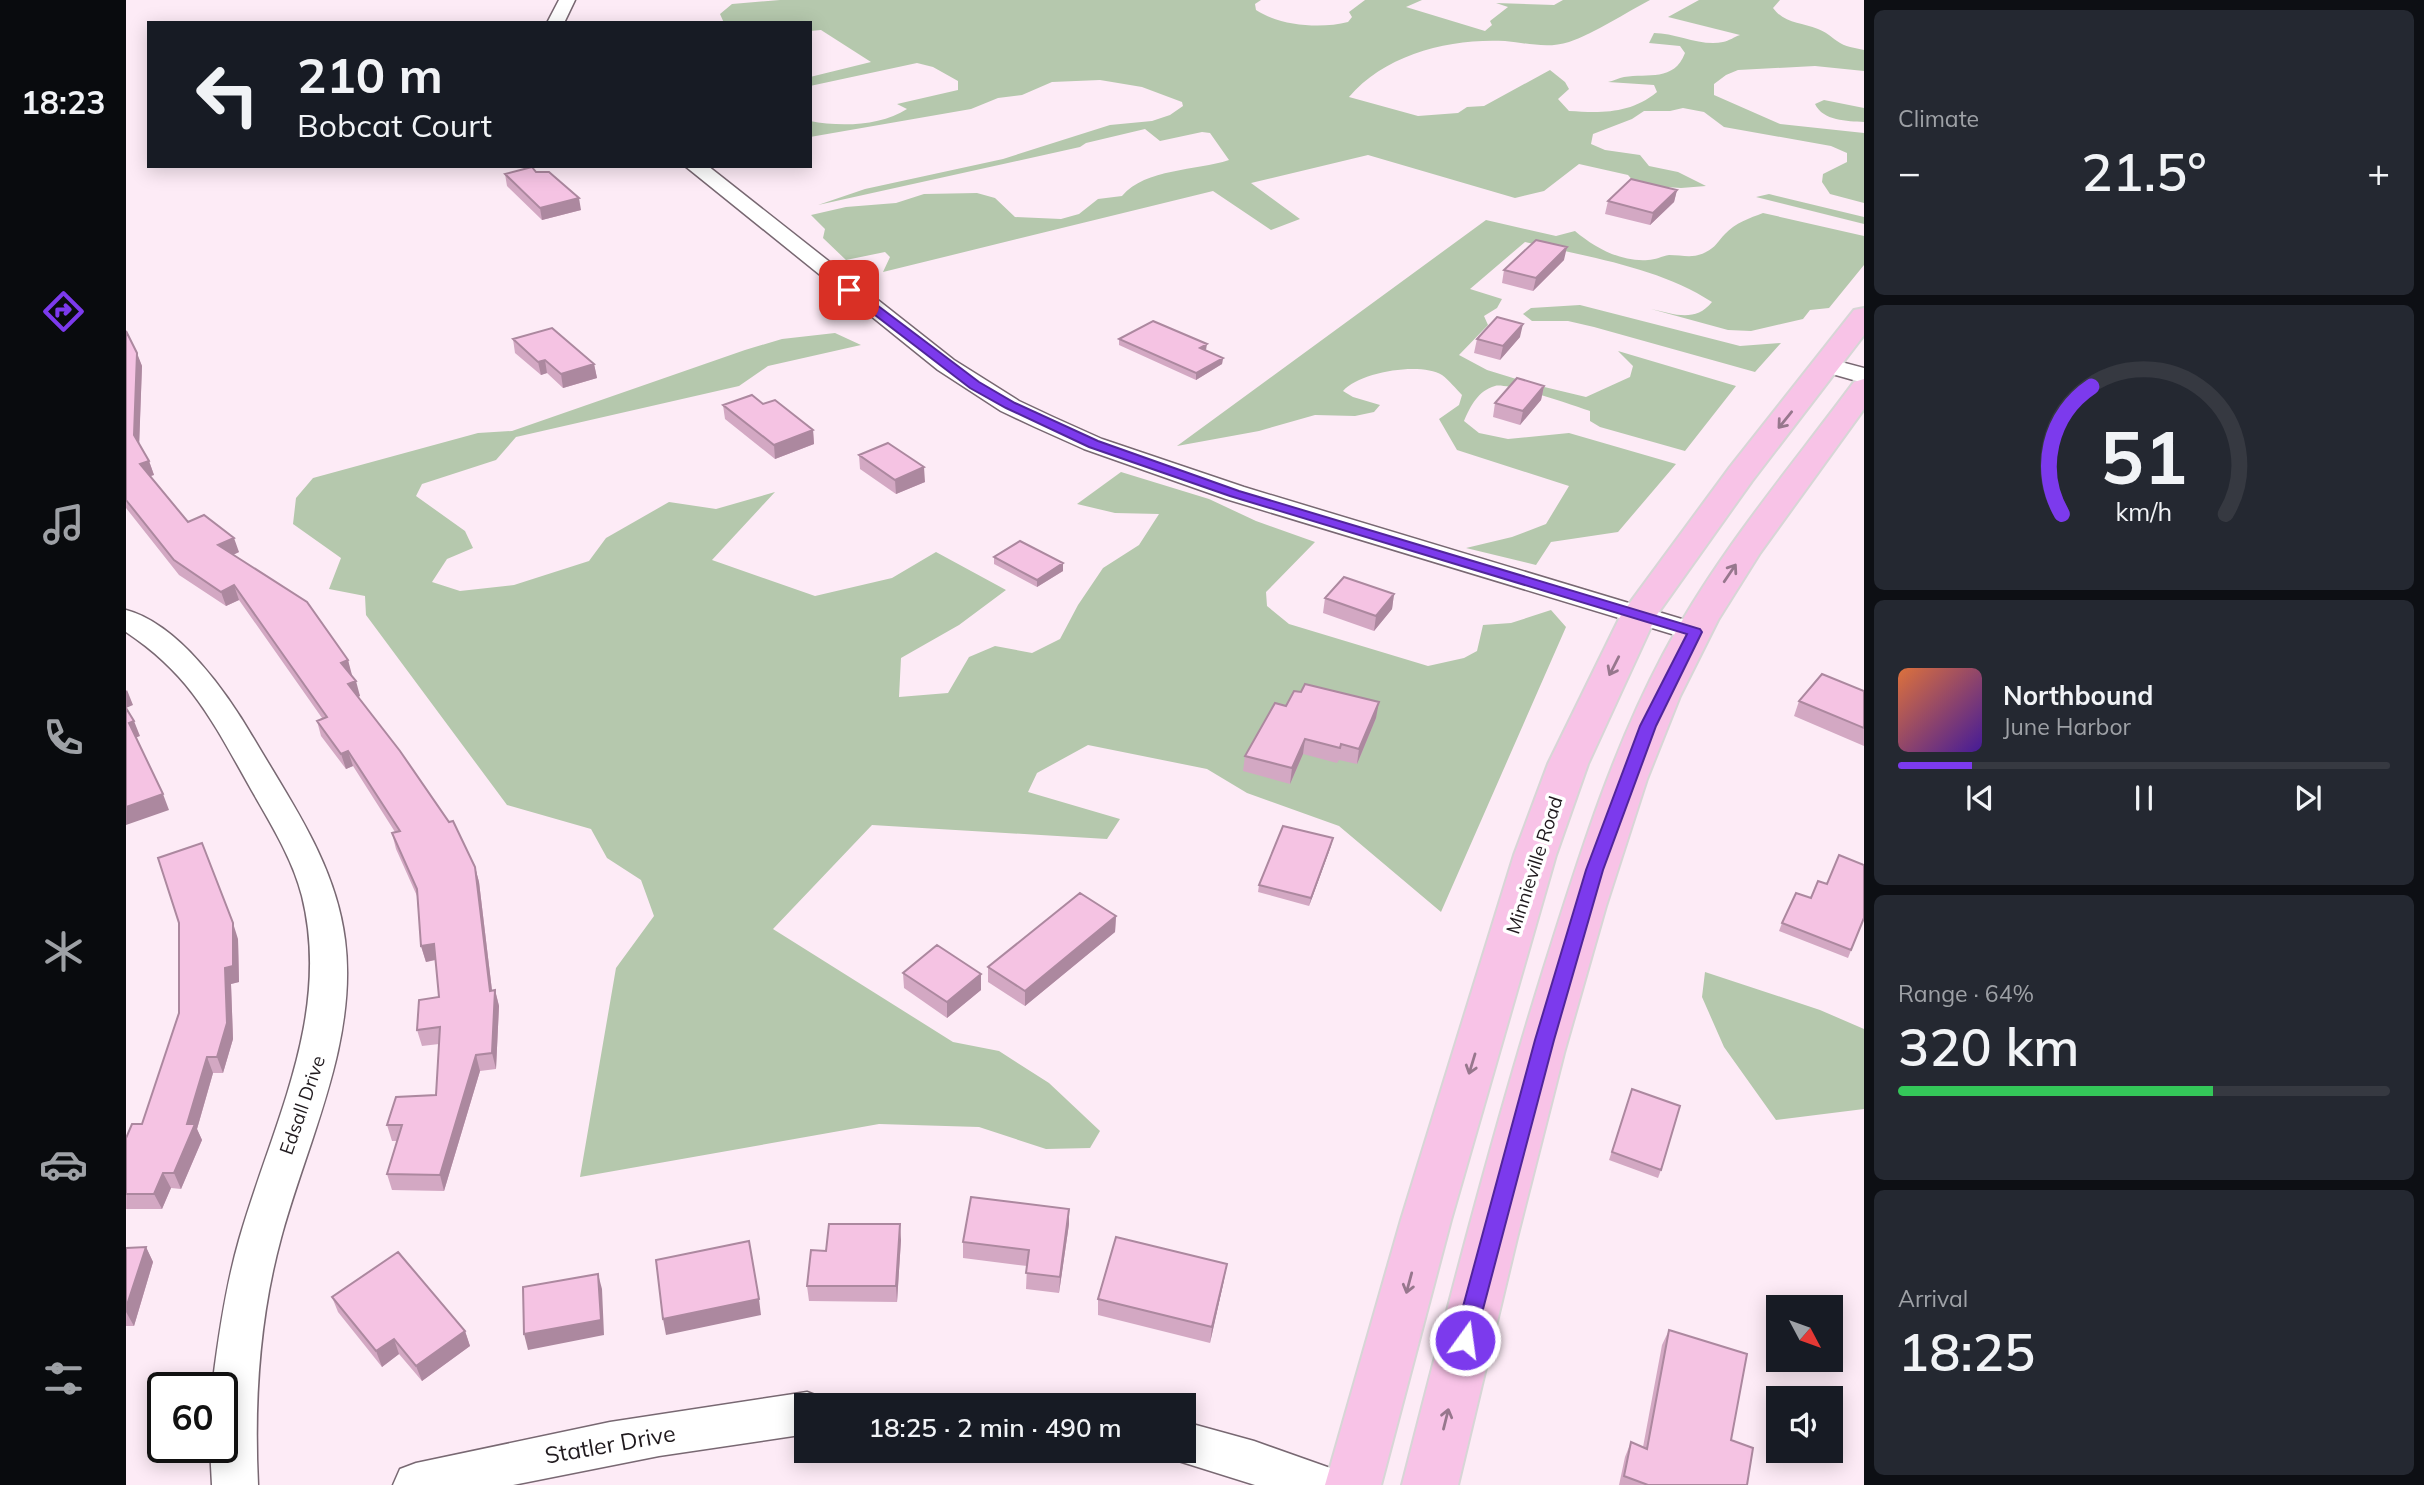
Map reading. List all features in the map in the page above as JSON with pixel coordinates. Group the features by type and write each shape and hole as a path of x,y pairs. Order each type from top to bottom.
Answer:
{"main road":[{"name":"Minnieville Road","path":"1353,1485 1426,1220 1535,855 1568,764 1639,615 1741,474 1864,316"},
{"path":"1430,1485 1514,1151 1595,870 1648,726 1695,632 1735,567 1864,388"}],"street":[{"path":"556,21 567,0"},
{"path":"698,168 946,365 1010,406 1044,422 1093,444 1235,494 1695,632"},
{"path":"1826,365 1864,376"},
{"name":"Edsall Drive","path":"126,619 174,653 201,680 226,718 303,852 319,897 328,946 329,989 321,1048 312,1086 280,1170 262,1230 240,1340 233,1403 234,1485"},
{"name":"Statler Drive","path":"416,1485 565,1451 794,1415"},
{"path":"1196,1446 1254,1462 1317,1485"}],"green space":[{"path":"780,0 1261,0 1255,4 1256,10 1266,15 1289,23 1313,25 1348,22 1352,17 1349,12 1365,0 1422,0 1406,7 1485,31 1492,25 1490,21 1508,7 1496,3 1554,5 1563,0 1650,0 1589,33 1561,44 1463,42 1420,52 1381,70 1349,97 1418,116 1458,113 1467,107 1484,106 1550,70 1565,82 1569,89 1558,99 1569,111 1604,112 1636,105 1657,92 1654,85 1608,82 1624,77 1667,72 1680,62 1685,53 1680,46 1649,43 1654,33 1715,43 1740,35 1668,17 1699,0 1780,0 1773,8 1783,17 1821,30 1843,45 1864,50 1864,71 1815,66 1738,70 1714,84 1714,95 1780,124 1864,133 1864,203 1830,194 1822,182 1823,174 1847,162 1847,153 1831,146 1724,127 1704,112 1683,108 1644,111 1632,119 1593,134 1591,144 1605,150 1640,155 1649,166 1678,172 1706,186 1651,186 1635,183 1628,175 1579,164 1544,191 1515,198 1368,155 1251,183 1300,219 1271,230 1213,191 883,272 890,257 885,252 846,260 823,238 825,229 811,215 846,207 896,203 924,194 977,193 995,198 1015,217 1061,219 1079,214 1098,199 1122,196 1144,180 1158,175 1229,160 1210,133 1202,132 1160,141 1145,129 1086,143 1080,147 818,205 865,189 1003,159 1110,125 1152,121 1170,115 1183,106 1182,102 1142,87 1100,80 1052,82 1022,95 998,98 971,109 812,137 812,121 860,124 885,119 907,109 897,104 958,90 958,81 933,67 917,63 812,86 812,77 871,62 821,30 812,31 812,21 723,21 720,14 732,4"},
{"path":"1824,100 1864,108 1864,122 1836,119 1824,114 1815,104"},
{"path":"1769,194 1864,217 1864,224 1756,197"},
{"path":"1763,213 1864,236 1864,265 1829,308 1810,310 1803,319 1751,331 1728,330 1651,309 1676,315 1691,315 1699,313 1712,302 1669,280 1622,264 1525,242 1470,289 1502,299 1497,308 1484,316 1488,325 1459,355 1487,370 1586,397 1630,377 1633,366 1618,351 1736,386 1685,451 1600,427 1590,421 1590,411 1526,391 1495,386 1480,395 1464,421 1479,433 1508,439 1569,433 1676,464 1618,532 1551,542 1536,565 1466,548 1512,537 1546,524 1569,486 1457,450 1439,419 1459,405 1462,395 1445,377 1432,371 1405,369 1376,374 1351,384 1343,391 1380,405 1374,412 1355,416 1315,415 1259,431 1177,446 1486,220 1556,236 1575,231 1609,253 1628,259 1648,260 1669,255 1701,254 1712,248 1733,227"},
{"path":"1580,305 1740,346 1781,343 1755,372 1568,321 1532,321 1523,314 1531,308"},
{"path":"835,333 861,345 768,366 739,386 516,437 496,460 422,484 416,496 465,531 473,548 447,559 432,582 460,591 514,585 589,561 606,538 669,502 716,509 775,492 712,560 815,596 892,578 936,552 1006,590 959,625 901,658 899,697 948,693 969,657 995,646 1032,653 1060,639 1078,605 1103,568 1139,545 1159,514 1115,513 1077,504 1121,472 1209,499 1256,521 1315,542 1266,592 1267,606 1289,624 1428,666 1464,658 1477,651 1483,625 1511,623 1551,610 1566,627 1441,912 1339,826 1247,793 1207,769 1088,745 1037,773 1028,792 1120,819 1107,839 872,825 773,929 953,1042 999,1051 1049,1083 1100,1131 1090,1148 1046,1149 979,1127 879,1124 580,1177 616,968 654,916 641,880 607,858 591,829 507,805 366,615 365,596 329,589 341,558 293,524 296,498 313,478 478,433 512,431 782,339"},
{"path":"1705,972 1820,1010 1864,1029 1864,1109 1776,1120 1724,1047 1702,997"}],"building":[{"path":"528,168 533,168 536,172 549,172 579,198 540,208 505,174"},
{"path":"1631,179 1677,190 1653,213 1608,201"},
{"path":"1536,240 1567,247 1536,278 1504,270"},
{"path":"1497,317 1523,324 1503,346 1477,339"},
{"path":"1153,321 1207,344 1200,348 1223,358 1196,373 1119,339"},
{"path":"552,328 594,364 561,374 545,360 538,362 513,339"},
{"path":"126,331 137,353 134,435 149,461 140,464 188,522 204,515 234,538 218,545 307,602 348,660 341,663 356,681 348,684 400,751 449,822 453,821 475,867 490,991 495,990 492,1053 476,1055 440,1175 387,1174 402,1125 387,1125 396,1097 436,1095 440,1027 417,1030 419,1000 439,997 434,944 421,946 417,889 392,833 400,831 348,751 341,754 317,721 327,717 234,585 221,592 174,560 126,500"},
{"path":"1517,378 1544,386 1523,411 1495,403"},
{"path":"752,395 763,404 775,400 813,430 774,445 723,405"},
{"path":"888,443 924,467 895,480 859,455"},
{"path":"1020,541 1063,563 1037,580 994,557"},
{"path":"1344,577 1394,594 1376,616 1325,598"},
{"path":"1822,674 1864,691 1864,728 1799,701"},
{"path":"1305,684 1379,702 1359,749 1341,744 1340,748 1305,739 1292,768 1245,756 1275,703 1286,706 1294,691 1301,692"},
{"path":"126,708 134,721 129,723 163,794 126,807"},
{"path":"1283,826 1333,838 1311,898 1259,885"},
{"path":"202,843 233,923 233,966 225,968 227,1023 217,1057 207,1057 187,1124 195,1124 174,1173 163,1173 154,1194 126,1194 126,1138 132,1124 142,1124 179,1013 179,923 158,858"},
{"path":"1839,855 1864,865 1864,918 1851,950 1782,923 1796,893 1811,898 1818,881 1827,884"},
{"path":"1080,893 1116,916 1025,991 988,967"},
{"path":"937,945 981,974 947,1002 903,973"},
{"path":"1632,1089 1680,1106 1661,1170 1612,1152"},
{"path":"971,1197 1069,1209 1060,1277 1026,1273 1029,1250 963,1242"},
{"path":"829,1224 900,1224 896,1286 807,1286 811,1250 826,1251"},
{"path":"1116,1237 1227,1264 1212,1327 1098,1299"},
{"path":"749,1241 759,1299 663,1319 656,1260"},
{"path":"146,1247 126,1308 126,1248"},
{"path":"398,1252 465,1331 416,1366 394,1339 376,1351 332,1297"},
{"path":"598,1274 601,1320 524,1334 523,1287"},
{"path":"1669,1330 1747,1354 1731,1440 1753,1448 1747,1485 1648,1485 1624,1476 1631,1442 1647,1449"}],"route":[{"path":"849,290 975,385 1010,406 1093,444 1235,494 1695,632 1683,651 1648,726 1595,870 1545,1040 1465,1340"}]}
